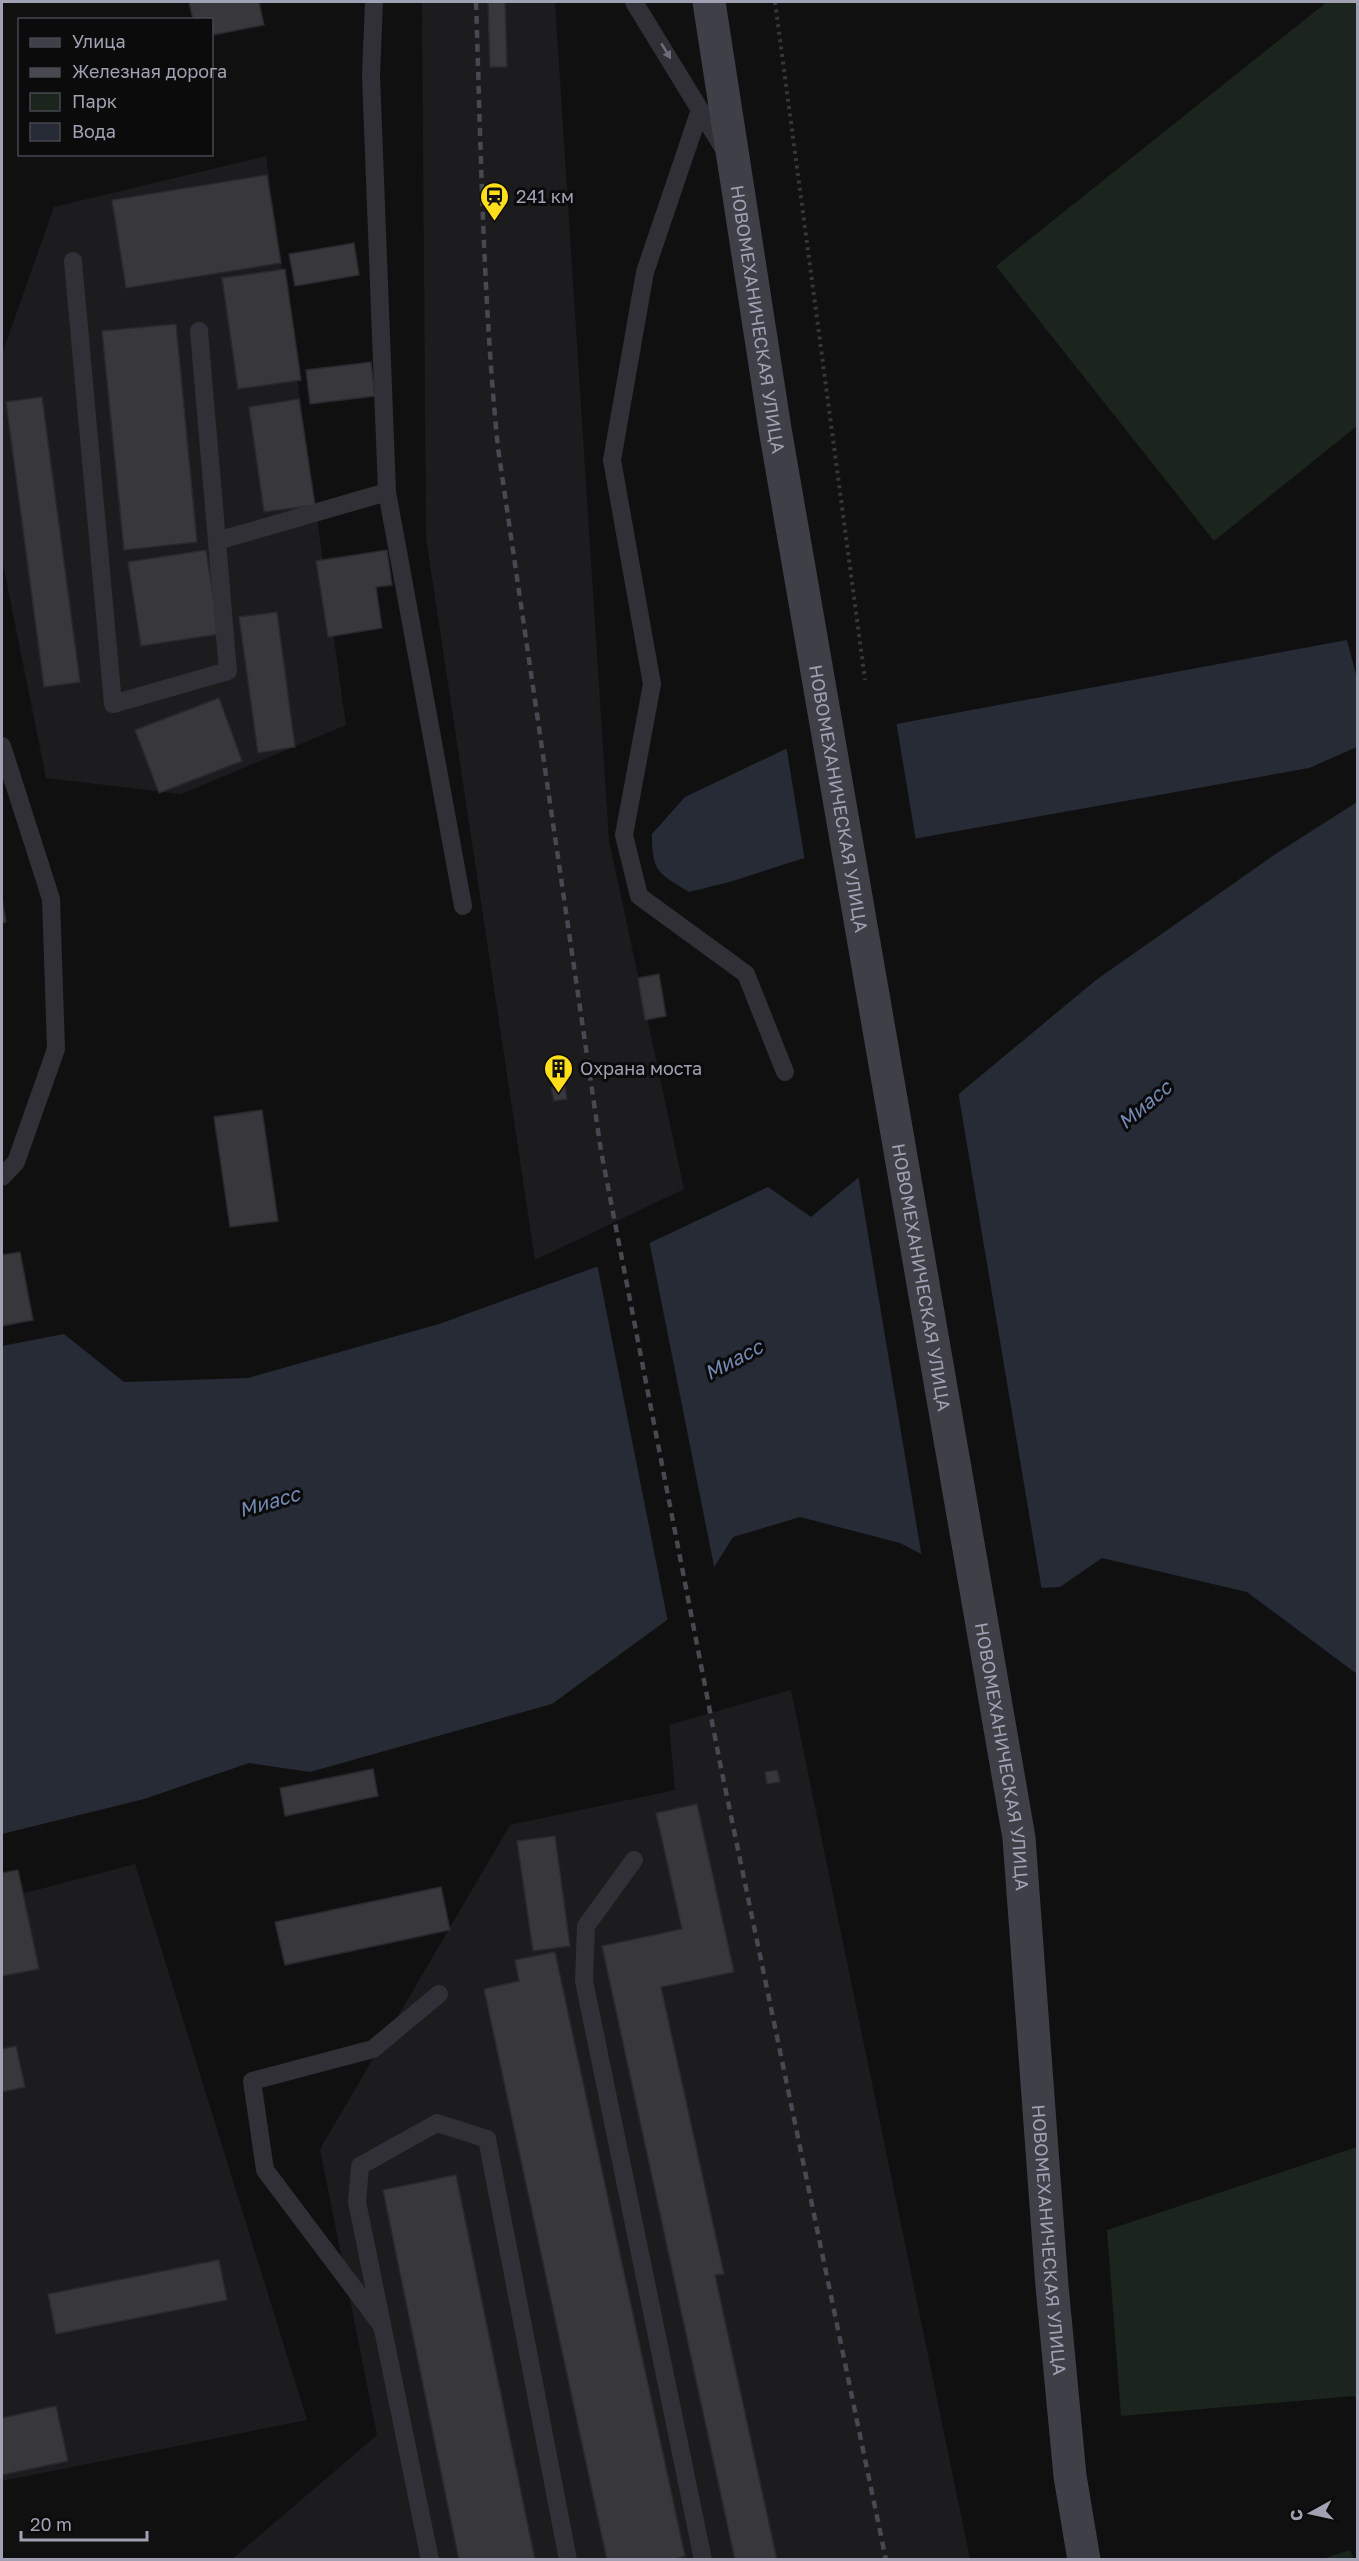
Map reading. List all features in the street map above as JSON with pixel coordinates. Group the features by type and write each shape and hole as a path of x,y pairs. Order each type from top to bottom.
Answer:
{"main road":[{"name":"НОВОМЕХАНИЧЕСКАЯ УЛИЦА","path":"709,2 775,429 1019,1838 1052,2286 1070,2476 1084,2559"}],"lane":[{"path":"374,2 370,75 387,492 464,906"},
{"path":"634,2 735,167"},
{"path":"700,110 645,272 612,460 652,684 624,836 639,896 746,974 785,1072"},
{"path":"73,261 113,704 228,671 199,331"},
{"path":"217,541 387,492"},
{"path":"2,746 51,899 56,1049 16,1162 2,1177"},
{"path":"634,1860 586,1926 584,1982 703,2559"},
{"path":"383,2327 266,2170 252,2081 373,2049 439,1994"},
{"path":"430,2559 357,2202 360,2166 437,2123 487,2139 568,2559"}],"path":[{"path":"775,2 865,680"}],"shaded area":[{"path":"422,2 555,2 609,841 684,1189 535,1260 426,538"},
{"path":"266,156 346,725 181,794 46,778 2,559 2,354 54,207"},
{"path":"791,1690 970,2559 231,2560 377,2435 320,2149 510,1825 675,1790 669,1725"},
{"path":"135,1864 307,2420 2,2481 2,1899"}],"green space":[{"path":"1327,2 1357,2 1357,426 1214,541 996,266"},
{"path":"1357,2147 1357,2401 1354,2396 1121,2416 1107,2230"},
{"path":"1350,2550 1354,2559 1322,2559"}],"water":[{"path":"1347,640 1357,679 1357,747 1309,768 801,859 733,881 689,892 659,870 653,856 652,834 685,797 800,742"},
{"name":"Миасс","path":"1357,802 1357,1674 1247,1592 1102,1558 1060,1587 991,1590 900,1543 800,1517 733,1537 693,1601 552,1704 310,1772 249,1763 144,1799 2,1834 2,1346 64,1334 124,1382 248,1378 439,1324 607,1263 768,1187 811,1217 1096,980 1274,855"}],"pier":[{"path":"896,721 916,841 805,861 786,745 799,739"},
{"path":"958,1091 1042,1591 991,1593 922,1558 858,1174"},
{"path":"649,1240 715,1571 695,1603 668,1622 597,1264"}],"building":[{"path":"189,2 259,2 264,25 213,35 213,18 193,18"},
{"path":"488,2 505,2 507,67 490,67"},
{"path":"267,175 281,263 126,288 112,200"},
{"path":"354,243 359,275 295,286 289,254"},
{"path":"285,269 301,380 238,389 222,278"},
{"path":"176,324 197,542 124,550 102,331"},
{"path":"371,362 375,396 310,404 306,370"},
{"path":"42,397 80,682 44,687 6,402"},
{"path":"299,399 315,505 264,512 249,407"},
{"path":"206,550 219,634 141,646 128,562"},
{"path":"387,550 392,585 376,587 382,628 328,637 316,561"},
{"path":"277,612 295,747 258,753 239,617"},
{"path":"219,698 242,761 159,793 135,730"},
{"path":"2,898 6,922 2,923"},
{"path":"659,974 666,1016 645,1020 638,978"},
{"name":"Охрана моста","path":"565,1085 567,1099 554,1101 551,1088"},
{"path":"262,1110 278,1221 230,1227 214,1117"},
{"path":"20,1252 33,1320 2,1326 2,1255"},
{"path":"373,1769 378,1796 285,1816 280,1788"},
{"path":"777,1770 780,1782 767,1784 765,1772"},
{"path":"697,1804 734,1972 661,1987 724,2274 715,2275 777,2560 735,2560 602,1946 682,1929 656,1813"},
{"path":"555,1836 570,1946 533,1951 517,1841"},
{"path":"18,1870 39,1969 2,1976 2,1873"},
{"path":"441,1887 450,1930 285,1965 275,1922"},
{"path":"555,1952 685,2556 671,2560 607,2560 484,1989 519,1981 515,1960"},
{"path":"16,2046 25,2087 2,2092 2,2049"},
{"path":"456,2175 535,2560 459,2560 383,2190"},
{"path":"219,2260 227,2300 56,2334 48,2294"},
{"path":"56,2406 68,2461 2,2475 2,2418"}],"railway":[{"path":"476,2 486,281 498,448 601,1151 721,1768 886,2560"}],"place":[{"name":"241 км","path":"495,222"},
{"name":"Охрана моста","path":"559,1094"}]}
